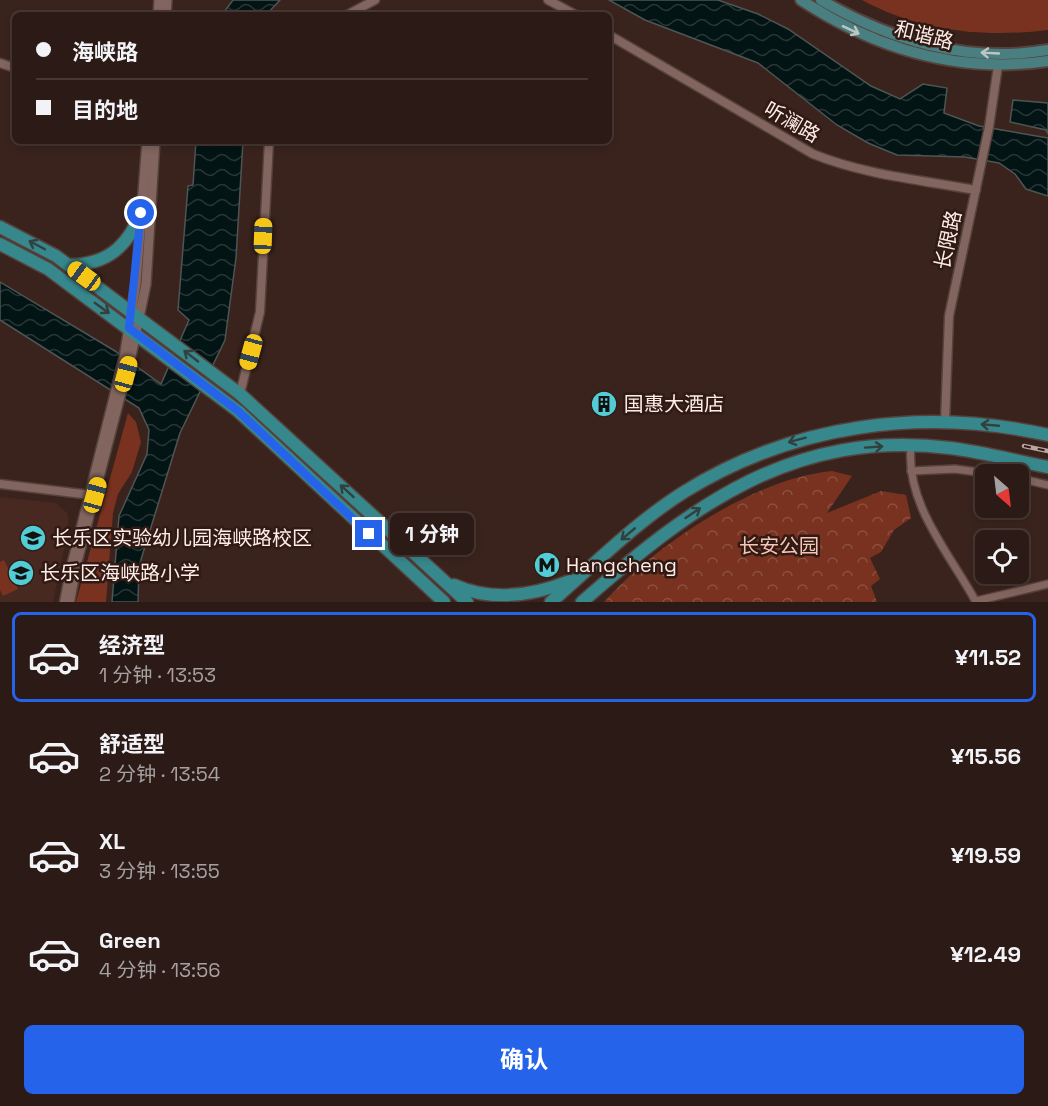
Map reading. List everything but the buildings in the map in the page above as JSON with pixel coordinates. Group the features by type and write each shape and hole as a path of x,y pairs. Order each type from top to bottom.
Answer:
{"highway":[{"path":"68,265 94,262 118,251 135,228 141,213"},
{"path":"0,227 37,245 68,265 171,340 240,394 467,602"},
{"path":"0,244 48,269 238,411 444,602"},
{"path":"551,602 660,508 684,492 760,452 793,440 837,431 945,422 1012,427 1048,435"},
{"path":"582,602 654,541 709,502 744,482 814,456 859,448 911,446 951,448 1048,467"},
{"path":"415,575 432,602"},
{"path":"444,579 476,594 513,598 536,594 579,578"}],"main road":[{"name":"和谐路","path":"801,0 843,26 914,55 998,66 1048,61"},
{"name":"和谐路","path":"821,0 866,25 926,45 1003,54 1048,50"},
{"path":"128,354 135,314 147,144"},
{"path":"135,314 146,284 155,144"}],"street":[{"path":"353,12 375,0"},
{"path":"548,0 570,12"},
{"name":"听澜路","path":"612,37 813,154 866,171 976,190"},
{"name":"长限路","path":"945,422 949,316 989,127 998,66"},
{"path":"240,394 260,312 269,144"},
{"path":"64,602 128,354"},
{"path":"911,446 911,471 926,518 976,602 1048,584"},
{"path":"911,471 955,469 975,472"},
{"path":"1029,480 1048,484"},
{"path":"0,484 92,495"},
{"path":"70,602 92,495"}],"shaded area":[{"name":"长乐区实验幼儿园海峡路校区","path":"0,497 56,503 68,514 68,530 53,602 0,602"}],"green space":[{"path":"862,0 1048,0 1048,30 1000,33 952,30 906,19"},
{"path":"128,413 136,422 141,442 132,472 118,494 113,513 106,602 76,602"},
{"name":"长安公园","path":"832,471 852,476 827,513 881,491 906,495 911,518 894,530 881,552 870,558 880,579 871,586 877,602 604,602 650,558 678,537 739,500 802,476"},
{"path":"4,560 18,589 3,596 0,590 0,562"}],"water":[{"path":"233,0 280,0 269,12 224,12"},
{"path":"609,0 718,0 758,14 788,29 871,86 900,99 923,84 947,88 944,113 979,126 1048,138 1048,196 1026,189 1015,174 999,163 965,157 897,155 868,143 837,125 758,63 645,20"},
{"path":"1013,100 1048,103 1048,134 1046,130 1010,122"},
{"path":"196,144 243,144 236,258 225,340 180,433 139,566 138,602 112,602 119,516 147,454 149,430 139,408 0,320 0,282 115,351 161,384 189,320 178,310 188,186 193,185"}],"railway":[{"path":"1024,446 1048,451"}],"place":[{"name":"国惠大酒店","path":"604,404"},
{"name":"长乐区实验幼儿园海峡路校区","path":"33,538"},
{"name":"Hangcheng","path":"547,565"},
{"name":"长乐区海峡路小学","path":"21,573"}],"route":[{"path":"141,213 136,282 129,328 238,411 369,534"}]}
